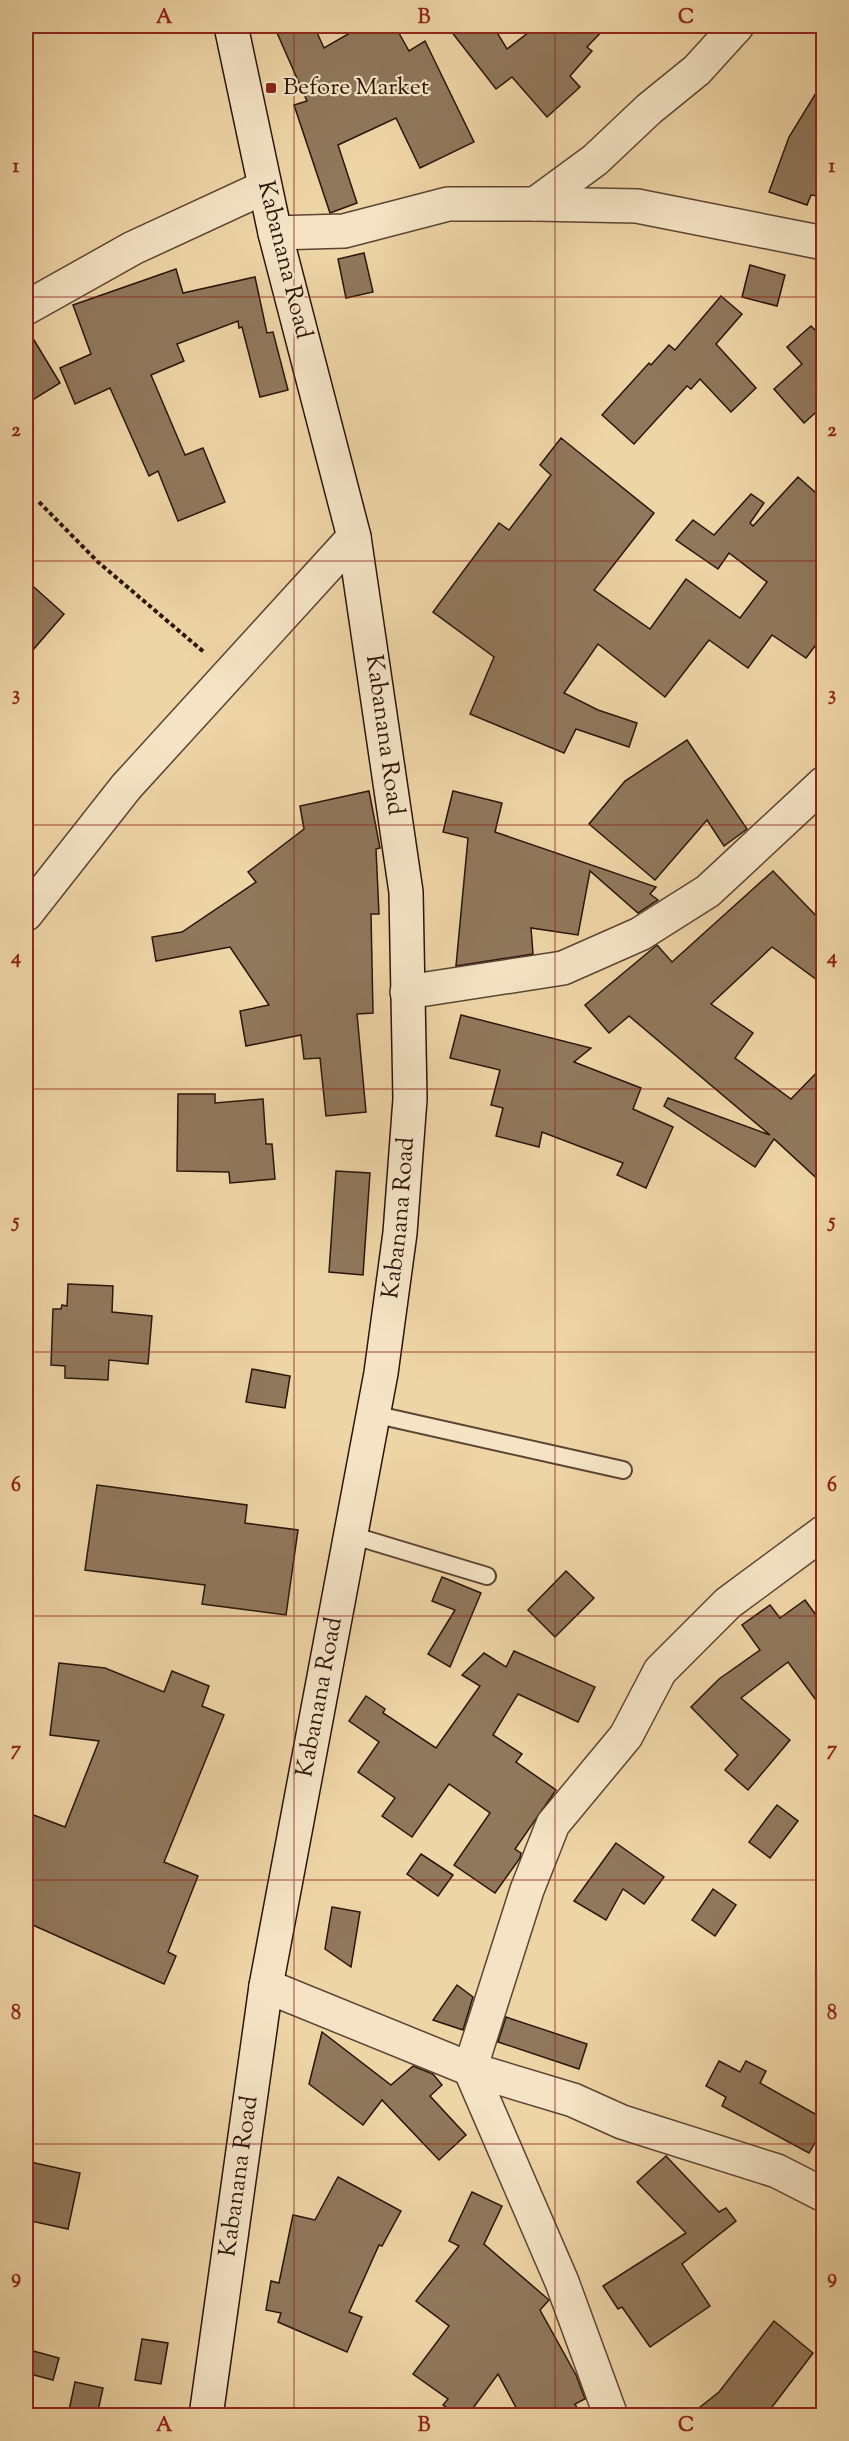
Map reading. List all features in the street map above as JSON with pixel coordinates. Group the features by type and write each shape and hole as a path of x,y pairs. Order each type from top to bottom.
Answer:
{"street":[{"name":"Kabanana Road","path":"206,2415 266,1986 374,1414 400,1233 410,1099 406,892 354,537 275,233 231,26"},
{"path":"535,204 595,160 649,109 697,70 737,26"},
{"path":"26,308 133,248 265,187"},
{"path":"275,233 344,231 448,204 535,204 638,206 824,243"},
{"path":"26,914 126,787 354,537"},
{"path":"407,992 563,968 640,933 708,891 824,783"},
{"path":"611,2415 562,2282 470,2069 527,1890 553,1824 626,1736 660,1671 728,1604 824,1532"},
{"path":"266,1986 470,2069 573,2100 622,2122 777,2171 824,2195"}],"lane":[{"path":"374,1414 623,1470"},
{"path":"351,1535 487,1576"}],"path":[{"path":"39,502 98,562 228,673"}],"building":[{"path":"274,26 314,26 324,48 362,26 395,26 409,51 425,41 474,142 420,168 396,118 338,145 357,203 330,213 294,105 307,101"},
{"path":"447,26 493,26 507,49 537,26 607,26 587,47 592,51 570,76 580,87 547,117 512,77 496,89"},
{"path":"824,80 824,197 811,195 807,205 769,192 789,137"},
{"path":"364,253 373,292 346,298 338,259"},
{"path":"750,265 785,275 777,306 742,297"},
{"path":"176,269 183,293 255,277 267,333 273,332 288,390 260,397 242,327 239,328 238,321 177,344 184,361 151,375 185,455 203,448 225,502 178,521 158,471 149,476 110,388 75,404 60,368 91,354 73,305"},
{"path":"721,296 742,314 716,344 756,388 731,412 700,379 691,389 687,386 634,444 602,415 649,363 651,365 669,345 675,350"},
{"path":"811,326 824,339 824,405 804,423 774,389 802,364 787,347"},
{"path":"26,327 60,383 26,404"},
{"path":"561,438 654,513 594,590 650,629 686,579 740,618 767,582 729,553 718,569 676,540 693,520 714,535 751,494 764,503 750,523 753,526 798,477 824,500 824,634 806,658 772,635 748,668 709,640 665,697 598,644 564,693 598,710 637,723 629,747 576,729 564,753 470,714 494,657 433,612 499,523 509,530 551,475 540,465"},
{"path":"26,580 64,614 26,658"},
{"path":"687,740 747,829 724,846 707,820 655,880 589,824 625,781"},
{"path":"369,791 380,848 376,849 379,914 371,914 373,1013 357,1014 366,1112 326,1116 320,1058 304,1059 301,1035 246,1046 240,1011 269,1005 230,947 156,961 152,937 182,932 256,882 248,872 304,829 300,806"},
{"path":"453,791 502,803 495,832 656,887 650,894 658,900 638,913 590,871 578,935 531,928 533,954 456,966 468,838 443,832"},
{"path":"773,871 824,924 824,985 772,947 711,1004 753,1033 735,1058 791,1099 824,1065 824,1185 774,1139 755,1167 664,1106 668,1098 770,1135 629,1016 609,1033 585,1005 657,945 672,962"},
{"path":"461,1015 591,1048 574,1062 641,1088 633,1109 673,1127 646,1188 617,1175 623,1163 542,1132 539,1147 496,1136 503,1108 491,1105 500,1070 450,1058"},
{"path":"178,1094 215,1094 215,1103 263,1099 266,1144 272,1144 275,1179 230,1183 229,1172 177,1171"},
{"path":"336,1171 370,1173 363,1275 329,1272"},
{"path":"68,1284 113,1286 112,1312 152,1316 148,1364 109,1360 108,1380 65,1378 65,1366 51,1365 53,1309 61,1309 62,1305 67,1306"},
{"path":"252,1369 290,1376 285,1408 246,1402"},
{"path":"97,1485 247,1505 245,1523 298,1530 286,1615 202,1604 205,1585 85,1570"},
{"path":"566,1571 594,1598 555,1637 528,1610"},
{"path":"442,1577 481,1593 450,1667 428,1654 455,1610 432,1601"},
{"path":"805,1600 824,1626 824,1711 788,1662 741,1698 790,1740 748,1790 725,1770 738,1755 691,1707 719,1679 760,1650 742,1625 770,1605 780,1618"},
{"path":"514,1651 595,1687 578,1722 518,1694 493,1735 522,1754 516,1762 556,1790 515,1849 521,1853 520,1858 495,1893 454,1865 490,1813 449,1784 412,1837 382,1816 395,1798 358,1772 379,1742 349,1721 366,1696 385,1709 383,1713 436,1748 480,1686 462,1675 484,1653 506,1667"},
{"path":"59,1663 105,1668 164,1692 172,1671 209,1686 202,1706 224,1715 164,1862 198,1876 168,1952 176,1956 164,1984 26,1922 26,1828 31,1814 65,1827 99,1741 50,1735"},
{"path":"777,1805 798,1821 770,1858 749,1842"},
{"path":"616,1843 664,1877 644,1904 623,1889 606,1920 574,1901"},
{"path":"421,1854 453,1875 438,1896 407,1874"},
{"path":"713,1889 736,1905 715,1936 692,1920"},
{"path":"332,1907 360,1912 351,1967 325,1949"},
{"path":"457,1985 473,1997 463,2030 433,2020"},
{"path":"506,2017 587,2044 579,2069 498,2042"},
{"path":"322,2032 391,2085 413,2066 433,2074 442,2085 430,2096 466,2135 439,2160 382,2100 363,2125 309,2084"},
{"path":"719,2061 740,2072 746,2061 766,2071 760,2083 824,2119 824,2127 809,2153 722,2106 726,2097 706,2086"},
{"path":"666,2156 719,2212 726,2208 736,2221 682,2264 710,2306 650,2347 622,2307 618,2309 603,2286 686,2233 637,2182"},
{"path":"26,2161 80,2173 68,2229 26,2220"},
{"path":"338,2177 401,2211 382,2246 379,2245 349,2312 362,2317 347,2352 278,2322 281,2313 266,2310 271,2281 279,2283 293,2215 315,2220"},
{"path":"472,2192 502,2206 484,2244 549,2300 540,2310 576,2375 585,2399 575,2404 581,2415 520,2415 498,2374 468,2415 458,2415 443,2405 448,2399 413,2374 449,2326 416,2301 459,2246 449,2241"},
{"path":"774,2321 813,2353 766,2415 690,2415 719,2392"},
{"path":"142,2339 168,2343 161,2384 135,2380"},
{"path":"26,2349 59,2358 53,2380 26,2373"},
{"path":"75,2382 103,2388 97,2415 68,2415"}],"place":[{"name":"Before Market","path":"271,88"}]}
